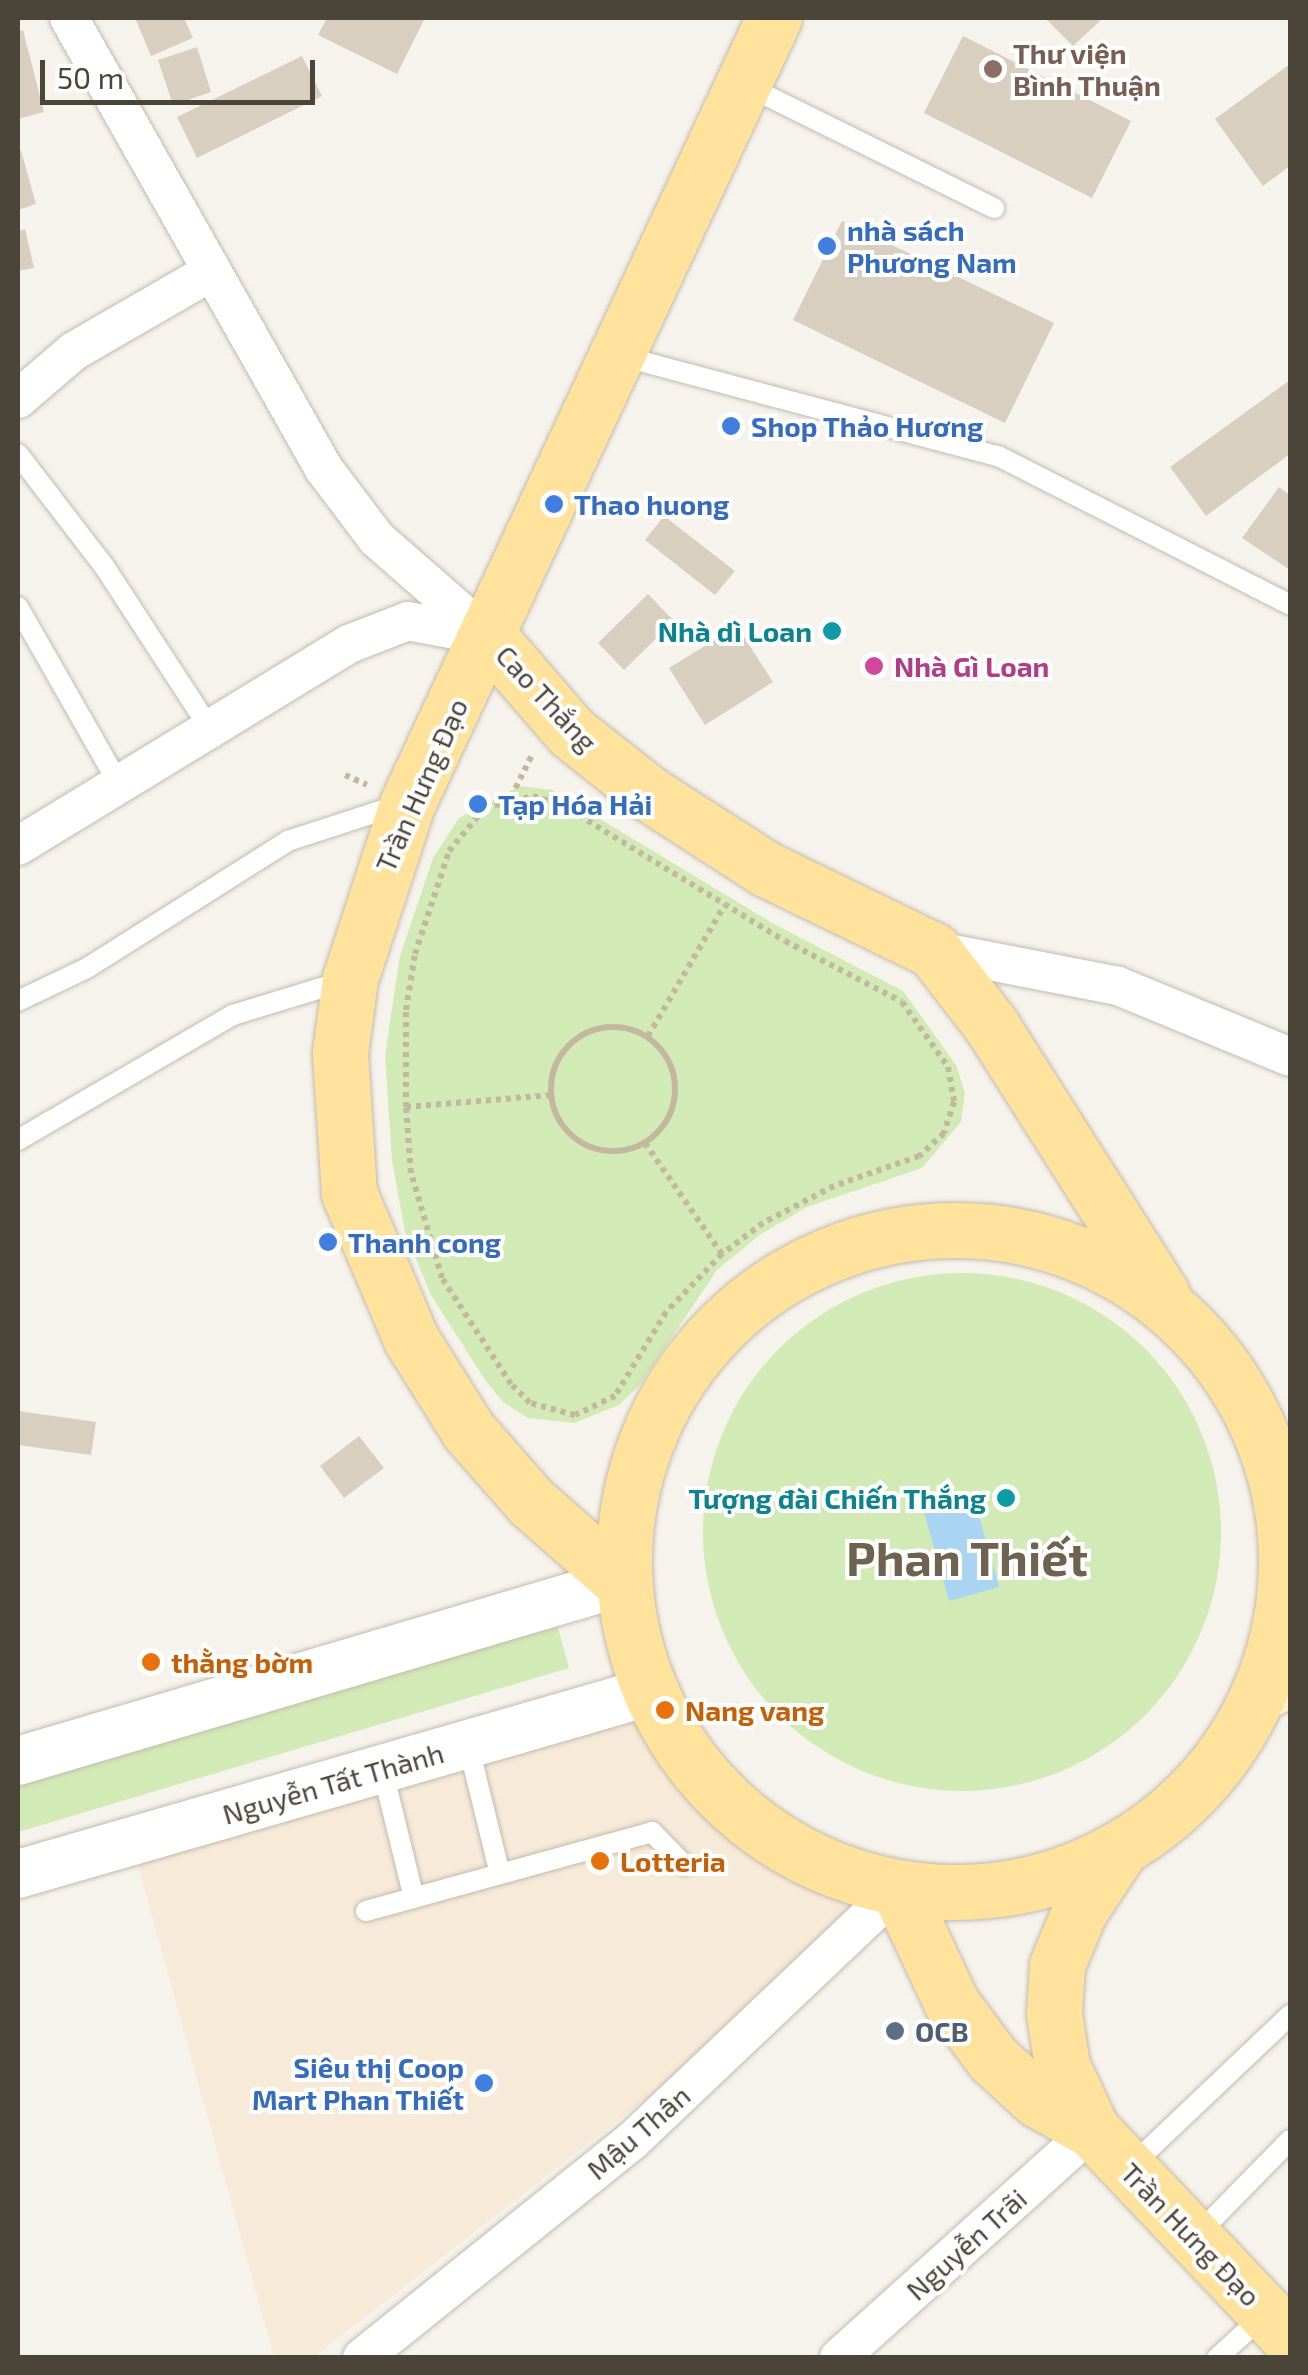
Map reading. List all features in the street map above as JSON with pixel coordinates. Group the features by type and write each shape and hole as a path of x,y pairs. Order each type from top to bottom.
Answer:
{"main road":[{"name":"Trần Hưng Đạo","path":"622,1582 532,1502 468,1430 411,1339 373,1258 349,1193 340,1053 350,979 408,802 489,637 774,18"},
{"name":"Cao Thắng","path":"489,637 571,732 648,793 766,869 933,950"},
{"path":"933,950 991,1025 1172,1310"},
{"path":"980,1231 1049,1243 1114,1270 1172,1310 1219,1358 1254,1416 1284,1482 1284,1612 1274,1689 1223,1756 1176,1808 1121,1848 1013,1888 898,1889 794,1854 706,1785 648,1692 622,1582 631,1495 645,1444 676,1381 722,1326 777,1282 840,1252 892,1238 980,1231"},
{"name":"Trần Hưng Đạo","path":"1092,2130 1062,2066 1054,2014 1057,1965 1079,1912 1121,1848"},
{"name":"Trần Hưng Đạo","path":"898,1889 952,2004 993,2059 1038,2100 1092,2130 1278,2326"}],"street":[{"name":"Cao Thắng","path":"69,18 324,469 377,539 489,637"},
{"path":"18,399 74,351 211,272"},
{"path":"18,846 350,644 408,621 489,637"},
{"name":"Cao Thắng","path":"933,950 1118,986 1290,1057"},
{"path":"18,1761 622,1582"},
{"name":"Nguyễn Tất Thành","path":"18,1874 648,1692"},
{"name":"Mậu Thân","path":"362,2358 632,2142 898,1889"},
{"name":"Nguyễn Trãi","path":"839,2358 1092,2130"}],"lane":[{"path":"743,84 994,208"},
{"path":"618,355 998,456 1290,604"},
{"path":"18,454 104,566 211,730"},
{"path":"18,607 120,786"},
{"path":"18,1001 87,968 288,841 408,802"},
{"path":"18,1140 232,1015 350,979"},
{"path":"468,1744 500,1874"},
{"path":"382,1768 414,1898"},
{"path":"366,1911 652,1832 684,1865"},
{"path":"1129,2168 1290,2015"},
{"path":"1194,2237 1290,2140"},
{"path":"1218,2358 1278,2326"}],"path":[{"path":"533,796 562,804 724,906 902,1002 948,1067 954,1102 944,1133 920,1156 817,1194 762,1222 722,1254 666,1312 615,1396 575,1415 530,1403 493,1361 442,1278 412,1174 406,1107 406,1010 415,954 449,851 485,808 533,796"},
{"path":"648,1036 724,906"},
{"path":"630,1028 648,1036 664,1051 676,1091 667,1121 645,1143 615,1151 584,1145 562,1124 550,1096 560,1056 590,1030 630,1028"},
{"path":"406,1107 550,1096"},
{"path":"645,1143 722,1254"}],"shaded area":[{"name":"Siêu thị Coop Mart Phan Thiết","path":"667,1707 873,1922 314,2357 274,2357 137,1862"}],"green space":[{"path":"520,786 552,790 774,924 903,991 956,1065 965,1093 961,1122 922,1168 807,1207 761,1234 717,1270 639,1386 619,1405 574,1423 528,1418 503,1402 485,1380 431,1295 405,1232 392,1161 385,1055 400,956 433,858 459,818"},
{"path":"962,1273 1013,1278 1061,1293 1106,1317 1145,1349 1177,1388 1201,1433 1216,1481 1221,1532 1216,1583 1201,1631 1177,1676 1145,1715 1106,1747 1061,1771 1013,1786 962,1791 911,1786 863,1771 818,1747 779,1715 747,1676 723,1631 708,1583 703,1532 708,1481 723,1433 747,1388 779,1349 818,1317 863,1293 911,1278"},
{"path":"554,1614 569,1668 18,1832 18,1767"}],"water":[{"path":"974,1498 999,1587 949,1601 924,1512"}],"building":[{"path":"184,18 193,38 151,56 136,20"},
{"path":"327,18 425,18 397,74 318,35"},
{"path":"1045,18 1103,18 1073,46"},
{"path":"23,30 44,112 18,119 18,32"},
{"path":"963,36 1131,121 1092,198 924,113"},
{"path":"197,47 211,92 173,105 158,60"},
{"path":"302,56 322,96 197,158 177,117"},
{"path":"1290,64 1290,166 1263,186 1215,119"},
{"path":"21,150 36,204 18,210 18,151"},
{"path":"842,221 1054,323 1005,423 793,320"},
{"path":"25,229 34,268 18,271 18,231"},
{"path":"1290,380 1290,454 1206,516 1170,467"},
{"path":"1279,487 1290,495 1290,570 1242,538"},
{"path":"664,516 735,571 715,595 645,540"},
{"path":"648,594 674,621 624,670 598,643"},
{"path":"737,626 773,682 705,725 669,668"},
{"path":"18,1411 96,1422 91,1455 18,1445"},
{"path":"359,1436 384,1468 344,1498 320,1466"}],"place":[{"name":"Thư viện Bình Thuận","path":"993,69"},
{"name":"nhà sách Phương Nam","path":"827,246"},
{"name":"Shop Thảo Hương","path":"731,426"},
{"name":"Thao huong","path":"554,504"},
{"name":"Nhà dì Loan","path":"832,631"},
{"name":"Nhà Gì Loan","path":"874,666"},
{"name":"Tạp Hóa Hải","path":"478,804"},
{"name":"Thanh cong","path":"328,1242"},
{"name":"Tượng đài Chiến Thắng","path":"1006,1498"},
{"name":"thằng bờm","path":"151,1662"},
{"name":"Nang vang","path":"665,1710"},
{"name":"Lotteria","path":"600,1861"},
{"name":"OCB","path":"895,2031"},
{"name":"Siêu thị Coop Mart Phan Thiết","path":"484,2083"}],"district":[{"name":"Phan Thiết","path":"967,1558"}]}
